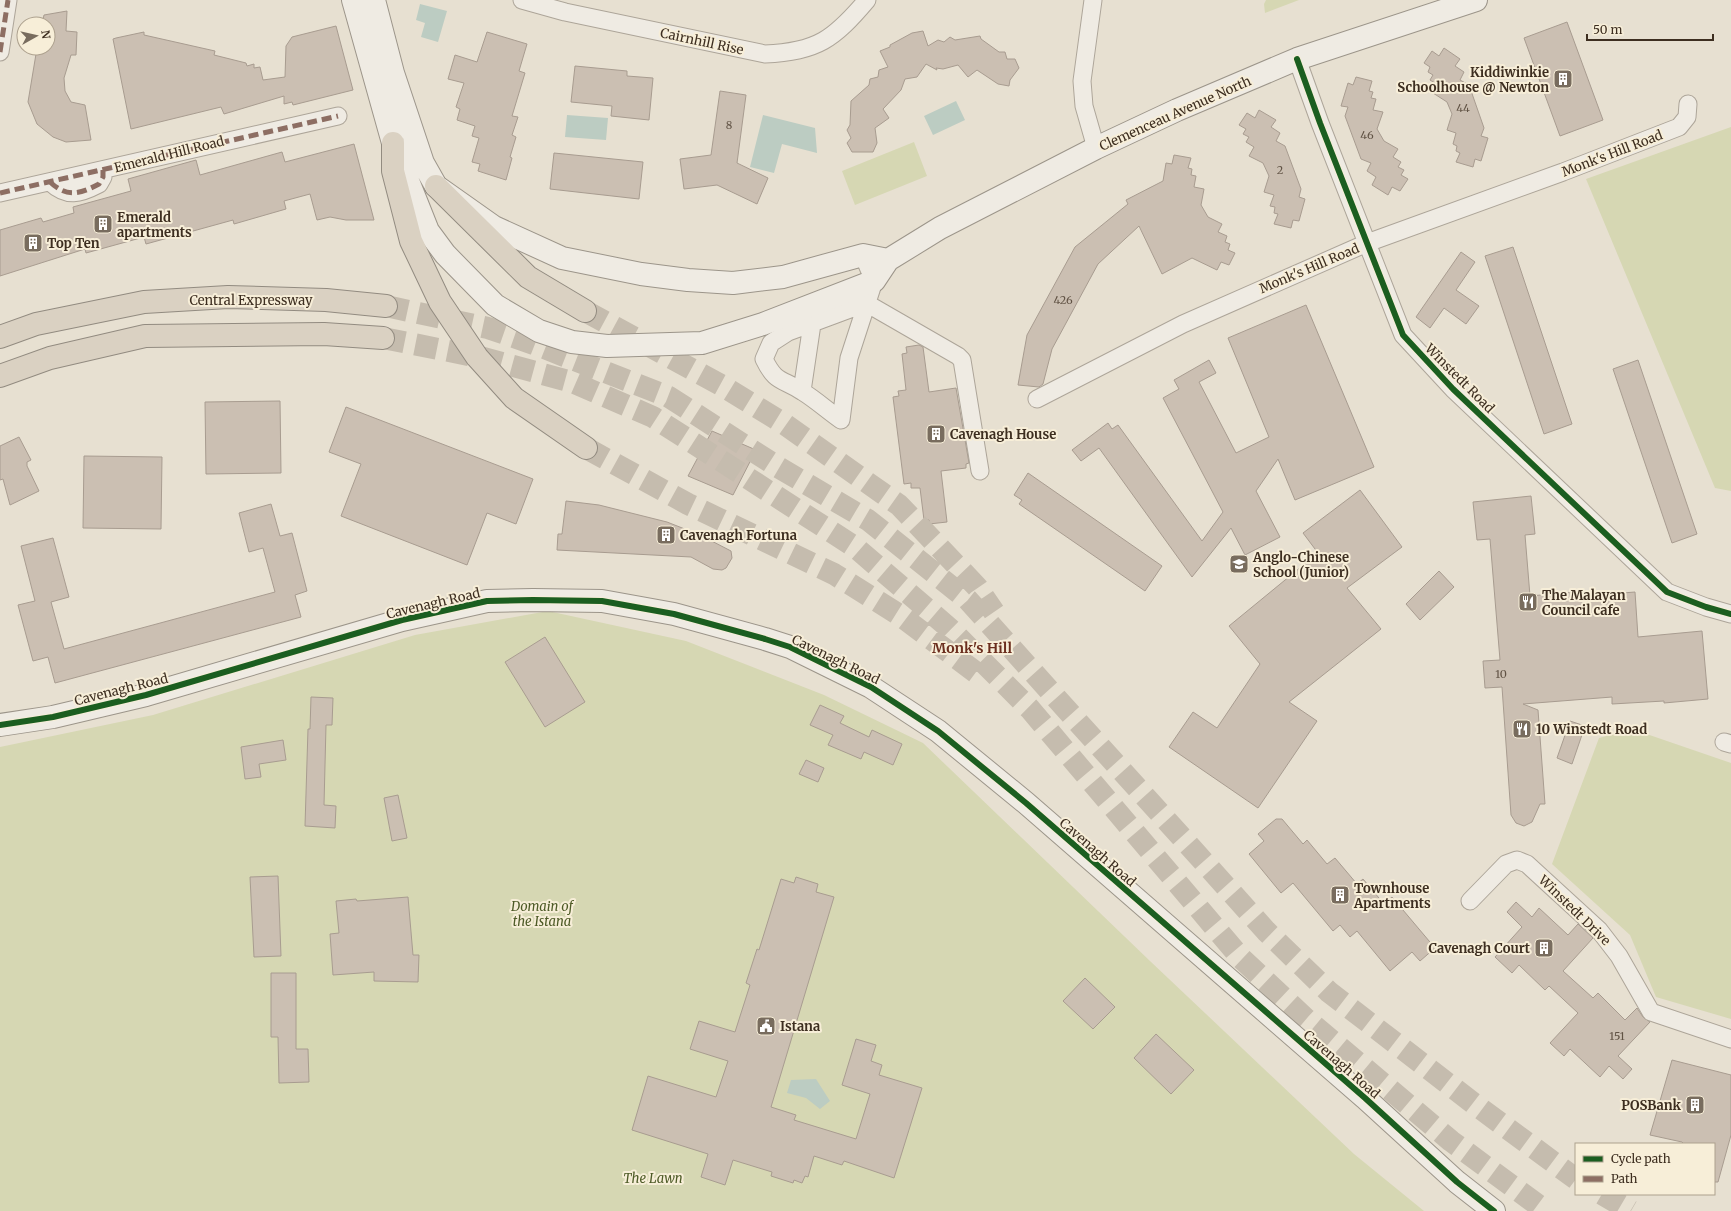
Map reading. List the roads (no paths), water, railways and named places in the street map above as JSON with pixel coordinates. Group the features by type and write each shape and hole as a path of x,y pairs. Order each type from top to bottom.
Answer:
{"highway":[{"path":"393,143 393,171 411,241 440,302 477,357 514,398 586,448"},
{"path":"436,186 528,277 585,311"},
{"name":"Central Expressway","path":"0,337 36,324 144,302 228,297 326,300 386,306"},
{"path":"0,376 50,358 145,336 324,334 383,338"}],"main road":[{"path":"353,0 393,143 428,231 445,254 495,305 539,331 572,342 607,346 702,343 763,324 874,282"},
{"path":"374,0 409,121 424,163 436,186 494,227 562,258 641,274 733,283 783,277 863,255 888,260"},
{"name":"Clemenceau Avenue North","path":"874,282 888,260 940,228 1096,148 1177,110 1297,59 1476,0"},
{"name":"Cavenagh Road","path":"0,724 53,717 146,695 417,616 487,601 602,601 674,614 790,647 872,687 938,731 1026,803 1365,1098 1457,1182 1494,1211"}],"street":[{"path":"0,52 8,0"},
{"name":"Cairnhill Rise","path":"522,0 565,12 765,54 791,53 814,47 846,24 867,0"},
{"path":"1093,0 1082,81 1084,106 1096,148"},
{"name":"Winstedt Road","path":"1297,59 1320,123 1403,335 1453,389 1667,592 1706,608 1731,614"},
{"name":"Monk's Hill Road","path":"1037,399 1184,324 1368,243 1563,172 1679,127 1687,117 1688,104"},
{"name":"Emerald Hill Road","path":"0,193 103,170 198,146 338,116"},
{"path":"863,255 874,282 849,358 841,420 802,391 779,381 770,372 764,359 771,343 788,332 866,303"},
{"path":"866,303 958,356 962,360 980,471"},
{"path":"802,391 812,324"},
{"name":"Winstedt Drive","path":"1470,902 1506,864 1516,860 1527,864 1599,930 1619,956 1651,1012 1731,1039"}],"tunnel":[{"path":"386,306 488,328 534,344 669,397 778,467 868,520 968,600 1266,931 1329,992 1473,1103 1575,1178"},
{"path":"585,311 721,385 783,423 899,505 977,587 994,612"},
{"path":"383,338 484,358 572,382 653,417 855,547 949,628 1030,709 1240,957 1306,1019 1451,1141 1546,1211"},
{"path":"586,448 688,504 834,574 898,614 982,677"},
{"path":"1604,1195 1631,1211"}],"place":[{"name":"Kiddiwinkie Schoolhouse @ Newton","path":"1563,79"},
{"name":"Emerald apartments","path":"103,224"},
{"name":"Top Ten","path":"33,243"},
{"name":"Cavenagh House","path":"936,434"},
{"name":"Cavenagh Fortuna","path":"666,535"},
{"name":"Anglo-Chinese School (Junior)","path":"1239,564"},
{"name":"The Malayan Council cafe","path":"1528,602"},
{"name":"10 Winstedt Road","path":"1522,729"},
{"name":"Townhouse Apartments","path":"1340,895"},
{"name":"Cavenagh Court","path":"1544,948"},
{"name":"Istana","path":"766,1026"},
{"name":"POSBank","path":"1695,1105"}],"district":[{"name":"Monk's Hill","path":"972,648"}],"park label":[{"name":"Domain of the Istana","path":"542,914"},
{"name":"The Lawn","path":"653,1178"}]}
